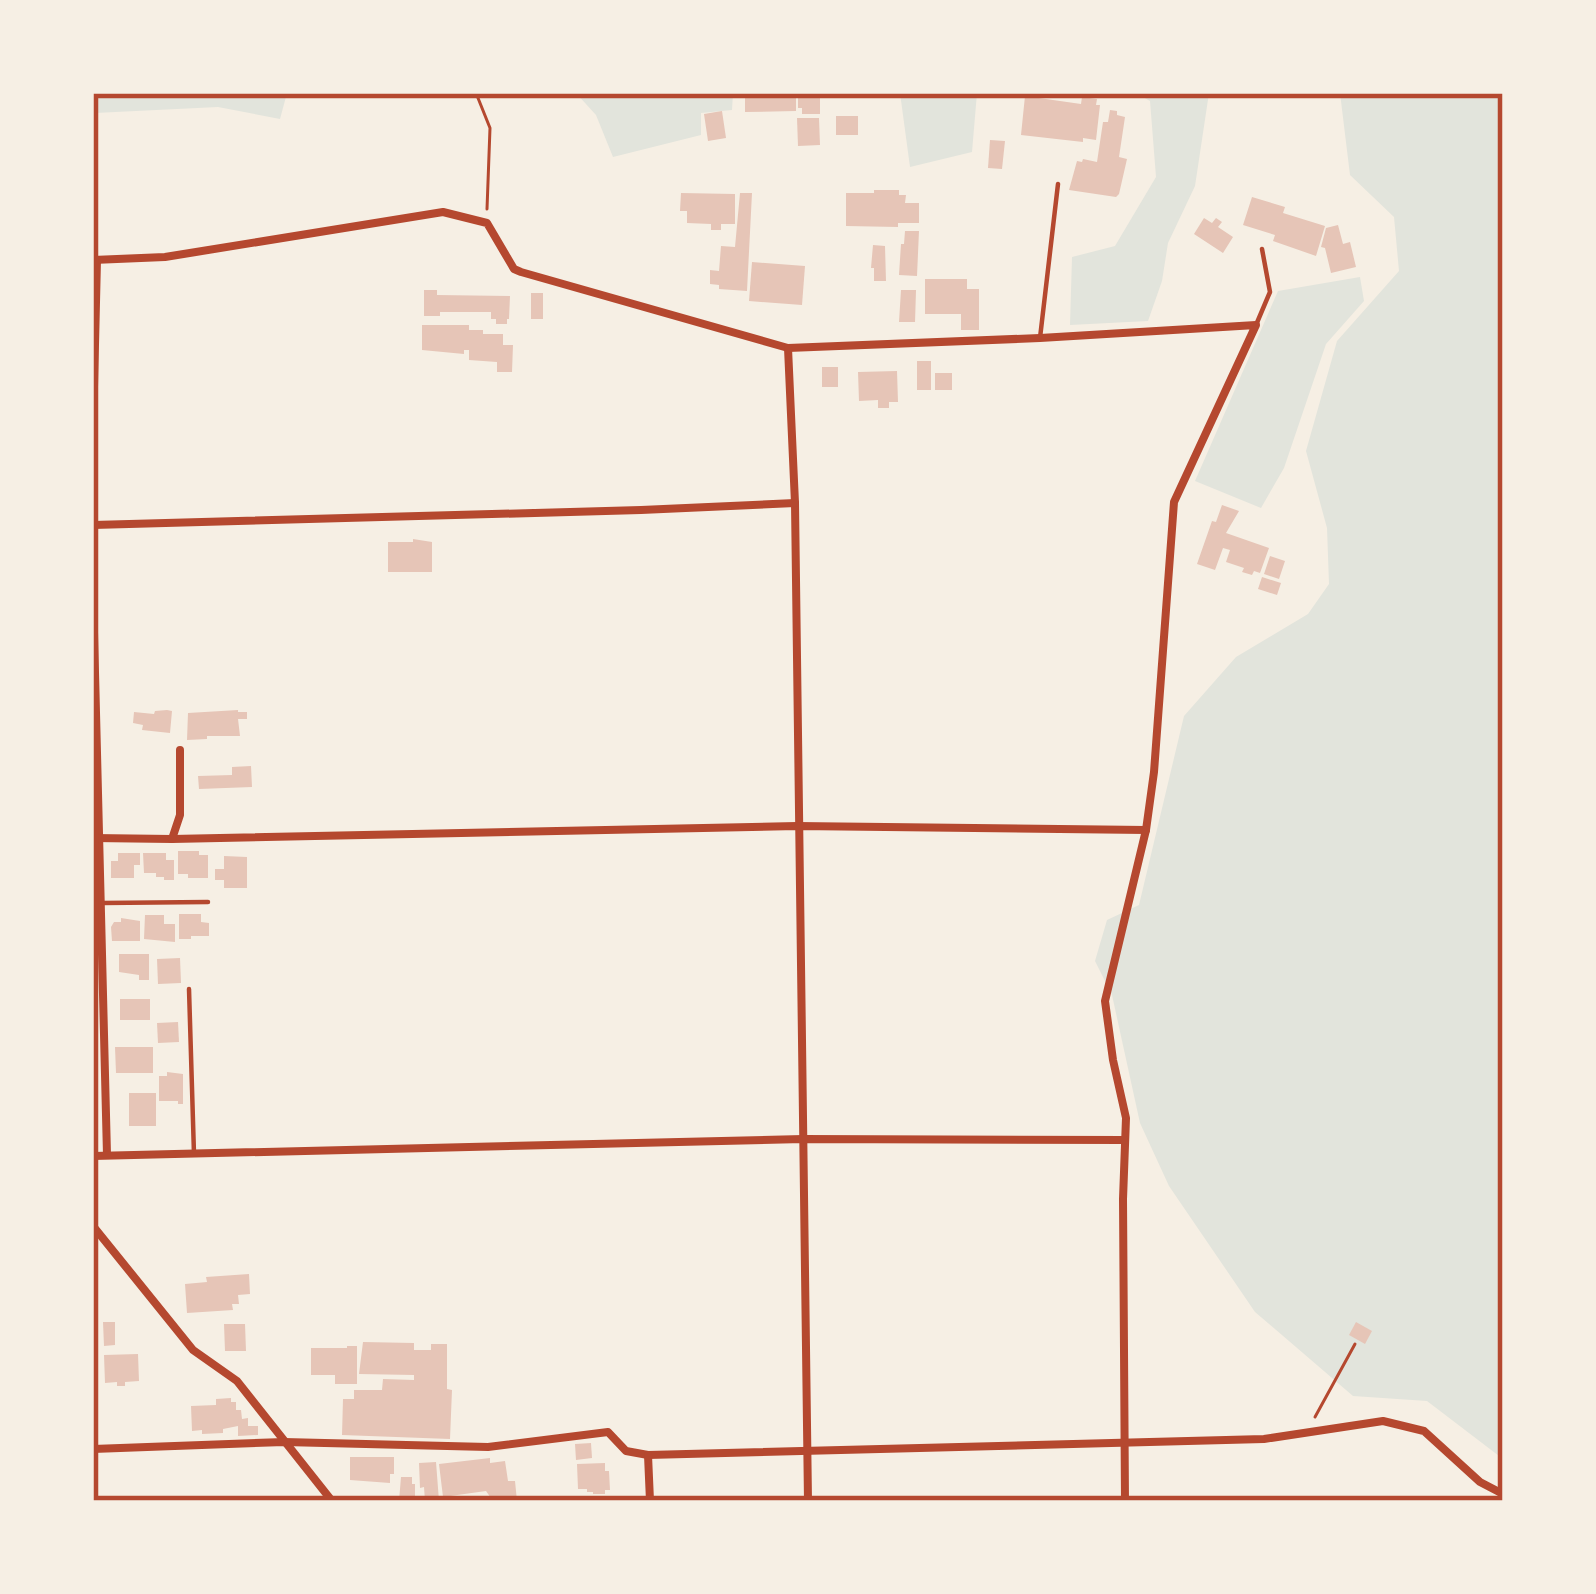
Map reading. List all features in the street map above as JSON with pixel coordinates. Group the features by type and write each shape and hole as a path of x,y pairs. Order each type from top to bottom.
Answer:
{"street":[{"path":"93,429 95,260 165,257 443,212 487,223 514,269 788,348 1256,325 1174,502 1146,830 1105,1001 1126,1118 1125,1501"},
{"path":"788,348 795,503 808,1501"},
{"path":"93,525 795,503"},
{"path":"93,592 95,838 101,903 106,1156"},
{"path":"172,838 179,815 180,750"},
{"path":"95,838 797,826 1146,830"},
{"path":"93,1156 803,1139 1124,1140"},
{"path":"93,1226 193,1350 237,1382 332,1501"},
{"path":"93,1449 284,1442 488,1447 608,1432 626,1451 648,1455 1264,1439 1383,1421 1424,1431 1480,1482 1503,1494"},
{"path":"648,1455 650,1501"}],"lane":[{"path":"1040,338 1058,184"},
{"path":"1256,325 1270,292 1262,249"},
{"path":"101,903 208,902"},
{"path":"189,989 194,1154"}],"path":[{"path":"476,93 490,128 487,223"},
{"path":"1306,1435 1355,1345"}],"shaded area":[{"path":"93,93 287,93 280,119 218,107 95,113"},
{"path":"576,93 733,93 732,110 701,113 701,135 613,157 596,115"},
{"path":"900,93 977,93 972,152 910,167"},
{"path":"1136,93 1209,93 1195,186 1168,243 1162,281 1148,321 1070,325 1072,257 1115,246 1156,177 1150,101"},
{"path":"1340,93 1503,93 1503,1459 1427,1401 1353,1396 1255,1312 1169,1186 1140,1123 1112,995 1095,961 1107,920 1139,905 1184,716 1236,657 1308,614 1329,584 1327,528 1306,451 1337,341 1399,271 1394,217 1350,175"},
{"path":"1360,277 1364,301 1326,344 1284,468 1261,508 1195,481 1278,291"}],"building":[{"path":"745,93 796,93 796,111 745,112"},
{"path":"798,93 820,93 820,114 802,114"},
{"path":"1025,96 1081,104 1082,97 1097,99 1096,140 1021,135"},
{"path":"1110,110 1125,117 1119,157 1127,159 1119,194 1069,190 1077,161 1097,162 1103,122 1108,122"},
{"path":"722,111 726,138 708,141 704,114"},
{"path":"836,116 858,116 858,135 836,135"},
{"path":"797,118 819,118 820,145 798,146"},
{"path":"990,140 1005,141 1002,169 988,168"},
{"path":"899,190 899,195 906,195 905,203 919,203 919,223 846,226 846,193"},
{"path":"681,193 735,194 735,224 711,230 711,224 687,223 687,211 680,211"},
{"path":"740,193 752,193 747,291 719,289 710,284 710,270 719,271 721,246 735,247"},
{"path":"1252,197 1325,226 1316,256 1243,225"},
{"path":"1204,218 1212,223 1216,218 1222,222 1218,227 1233,237 1223,253 1194,234"},
{"path":"1338,225 1343,244 1350,242 1356,267 1331,273 1321,247 1326,228"},
{"path":"905,231 919,231 917,276 899,275"},
{"path":"873,245 885,246 886,281 874,281"},
{"path":"752,262 805,266 802,305 749,301"},
{"path":"925,279 967,279 967,289 979,289 979,330 961,330 961,314 925,314"},
{"path":"424,290 437,290 437,295 510,296 509,319 507,324 496,324 491,312 424,316"},
{"path":"901,290 916,290 915,322 899,322"},
{"path":"531,293 543,293 543,319 531,319"},
{"path":"422,325 469,325 469,330 483,330 483,334 503,334 503,345 513,345 512,372 497,372 497,362 469,360 469,350 464,354 422,350"},
{"path":"917,361 931,361 931,390 917,390"},
{"path":"822,367 838,367 838,387 822,387"},
{"path":"897,371 898,402 878,408 878,400 859,401 858,372"},
{"path":"935,373 952,373 952,390 935,390"},
{"path":"1222,505 1239,511 1226,533 1269,548 1260,573 1242,572 1244,568 1226,562 1230,550 1223,548 1215,570 1197,564"},
{"path":"388,542 432,542 432,572 388,572"},
{"path":"1270,556 1285,561 1279,579 1264,574"},
{"path":"1262,577 1281,583 1277,595 1258,589"},
{"path":"172,711 170,733 142,730 143,725 133,723 134,712"},
{"path":"247,712 247,719 238,719 240,736 187,740 188,713"},
{"path":"251,766 252,787 199,789 198,776 232,775 232,767"},
{"path":"178,851 208,855 208,878 178,874"},
{"path":"118,853 140,853 134,878 111,878 111,861 118,861"},
{"path":"143,853 166,853 166,860 174,860 174,880 144,873"},
{"path":"224,856 247,857 247,888 224,888 224,880 215,880 215,869 224,869"},
{"path":"179,914 201,914 201,922 209,923 209,936 179,939"},
{"path":"145,915 164,915 164,924 175,924 175,942 144,939"},
{"path":"121,918 140,921 140,941 112,941 111,927"},
{"path":"119,954 149,954 149,980 119,972"},
{"path":"180,958 181,983 158,984 157,959"},
{"path":"120,999 150,999 150,1020 120,1020"},
{"path":"178,1022 179,1042 158,1043 157,1023"},
{"path":"115,1047 153,1047 153,1073 116,1073"},
{"path":"183,1074 183,1104 159,1101 159,1076"},
{"path":"129,1093 156,1093 156,1126 129,1126"},
{"path":"249,1274 250,1294 238,1295 239,1304 232,1304 233,1310 187,1313 185,1284 207,1282 206,1277"},
{"path":"103,1322 115,1322 115,1345 104,1346"},
{"path":"1356,1322 1372,1331 1365,1344 1349,1335"},
{"path":"224,1324 245,1324 246,1351 225,1351"},
{"path":"363,1342 414,1343 414,1350 447,1344 450,1439 342,1435 343,1399 354,1399 354,1390 382,1390 383,1379 414,1380 414,1375 359,1374"},
{"path":"357,1346 357,1384 335,1384 335,1375 311,1375 311,1348"},
{"path":"138,1354 139,1381 125,1382 125,1386 105,1383 104,1355"},
{"path":"231,1398 242,1419 248,1418 248,1426 258,1426 258,1435 238,1436 238,1426 223,1429 223,1433 192,1431 191,1406 216,1405 216,1399"},
{"path":"591,1443 592,1458 576,1460 575,1444"},
{"path":"350,1457 394,1457 390,1483 350,1480"},
{"path":"490,1458 490,1463 505,1461 508,1481 515,1481 517,1501 493,1501 486,1491 443,1497 439,1464"},
{"path":"436,1462 439,1501 425,1501 419,1463"},
{"path":"605,1463 610,1490 593,1494 578,1489 577,1464"},
{"path":"401,1477 412,1477 415,1501 399,1501"}]}
